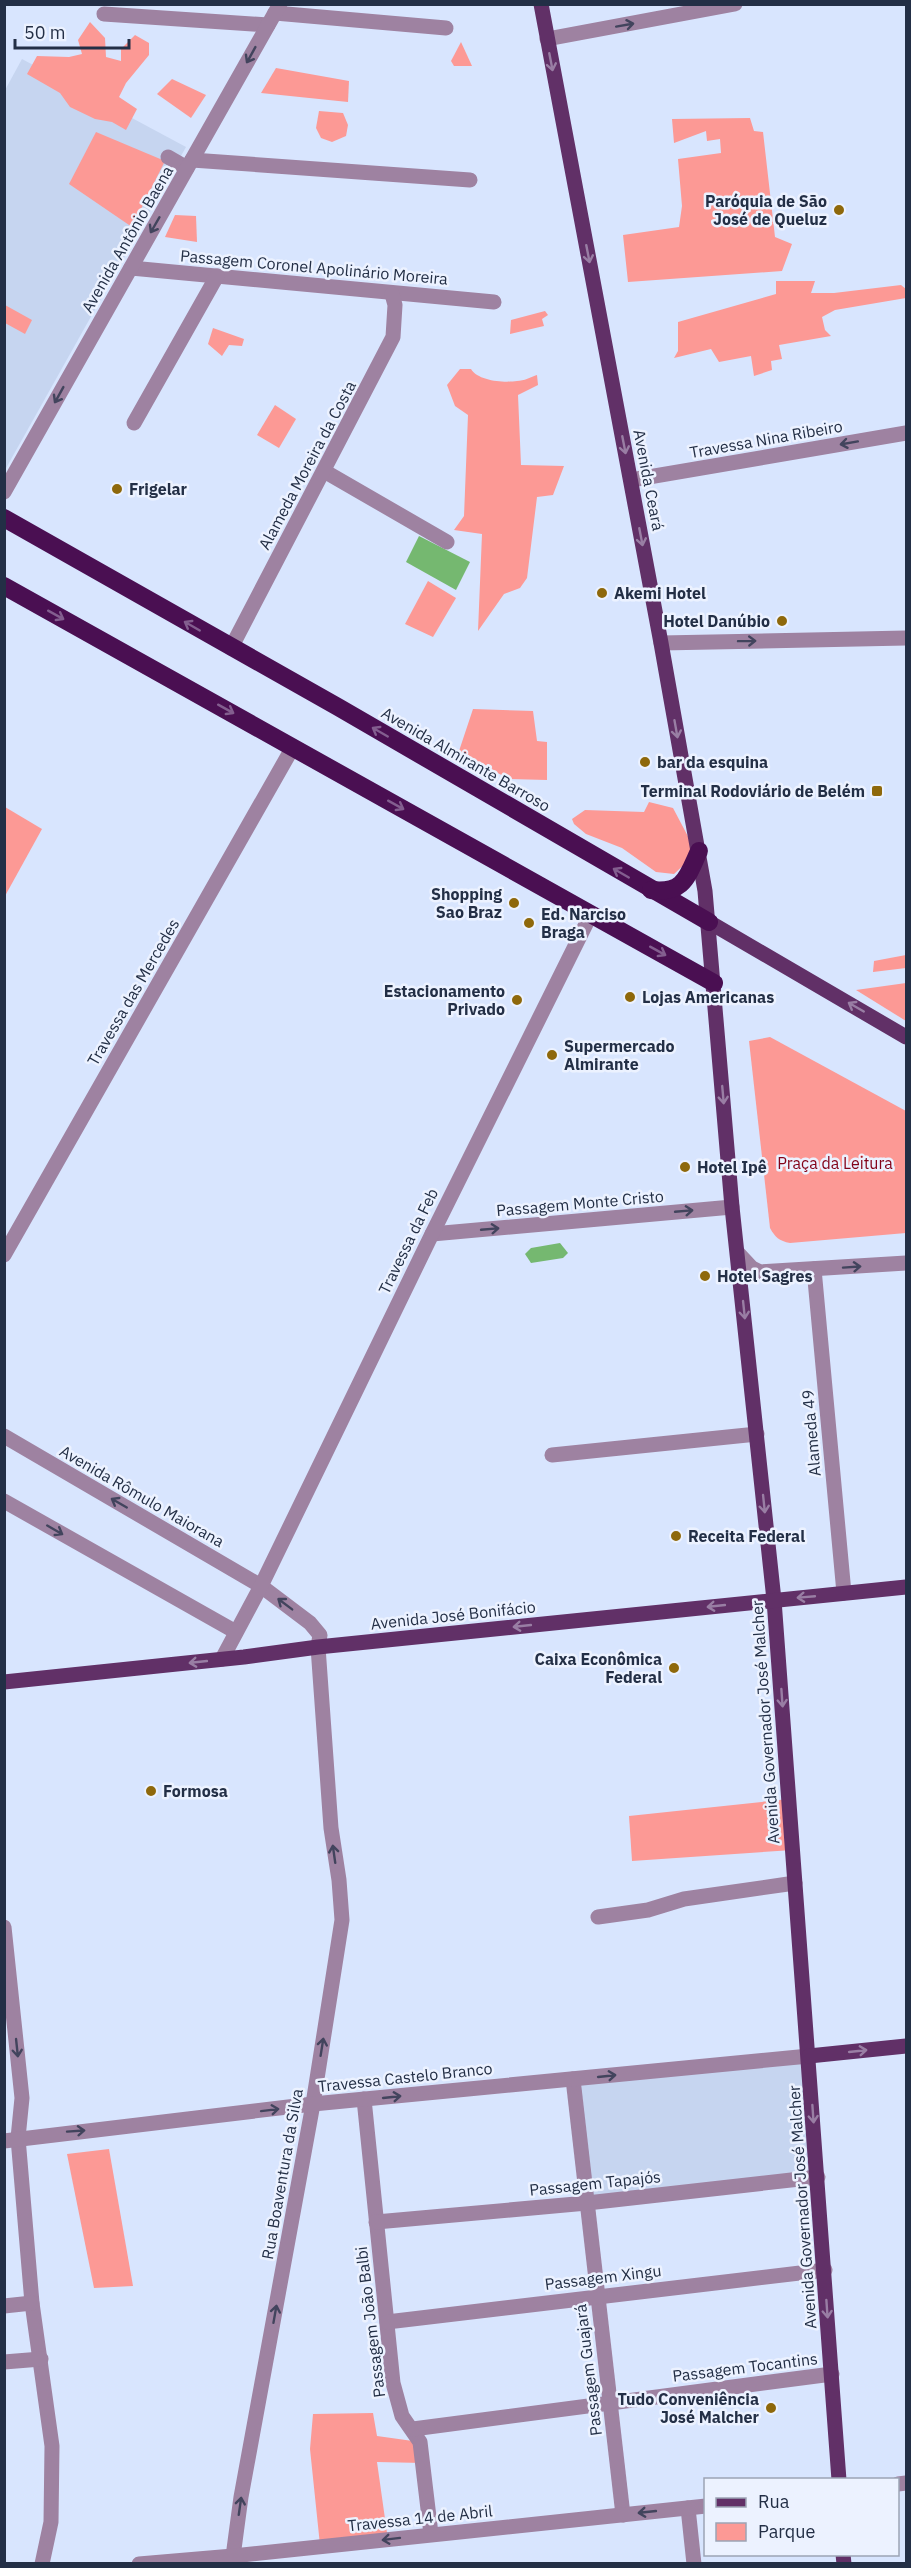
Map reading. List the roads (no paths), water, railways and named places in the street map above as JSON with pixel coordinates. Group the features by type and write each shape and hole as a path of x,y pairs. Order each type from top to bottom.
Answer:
{"highway":[{"name":"Avenida Almirante Barroso","path":"4,518 348,713 650,890 709,922"},
{"path":"4,586 714,983"},
{"path":"650,890 675,889 684,882 699,851"}],"main road":[{"name":"Avenida Ceará","path":"541,4 699,851 709,922 712,964"},
{"name":"Avenida Almirante Barroso","path":"709,922 906,1037"},
{"name":"Avenida Governador José Malcher","path":"712,964 732,1207 774,1600 839,2478"},
{"name":"Avenida José Bonifácio","path":"4,1682 318,1647 906,1587"},
{"path":"809,2056 906,2046"}],"street":[{"path":"547,39 735,4"},
{"path":"104,14 274,14 446,28"},
{"name":"Avenida Antônio Baena","path":"4,492 274,14"},
{"path":"168,157 190,164 470,180"},
{"name":"Passagem Coronel Apolinário Moreira","path":"131,268 494,302"},
{"path":"134,423 217,276"},
{"name":"Alameda Moreira da Costa","path":"231,648 393,337 395,305 392,294"},
{"name":"Travessa Nina Ribeiro","path":"631,480 906,433"},
{"path":"324,471 447,542"},
{"path":"661,643 906,638"},
{"name":"Travessa das Mercedes","path":"4,1255 294,747"},
{"name":"Travessa da Feb","path":"261,1586 591,914"},
{"name":"Passagem Monte Cristo","path":"432,1234 732,1207"},
{"path":"738,1253 752,1268 760,1272 906,1263"},
{"name":"Alameda 49","path":"814,1269 844,1593"},
{"path":"552,1455 757,1434"},
{"name":"Avenida Rômulo Maiorana","path":"4,1436 261,1586 310,1623 320,1635 318,1647"},
{"path":"4,1501 236,1632"},
{"path":"222,1659 261,1586"},
{"name":"Rua Boaventura da Silva","path":"232,2560 241,2497 313,2104 342,1920 331,1828 318,1647"},
{"path":"598,1917 648,1910 684,1899 795,1883"},
{"path":"4,1927 22,2098 11,2140 52,2446 51,2522 42,2564"},
{"name":"Travessa Castelo Branco","path":"11,2140 313,2104 809,2056"},
{"name":"Passagem Guajará","path":"573,2079 623,2515"},
{"name":"Passagem João Balbi","path":"364,2099 396,2397 402,2416 420,2442 431,2534"},
{"name":"Passagem Tapajós","path":"376,2222 587,2203 818,2177"},
{"name":"Passagem Xingu","path":"387,2322 598,2295 825,2270"},
{"path":"4,2306 33,2303"},
{"path":"4,2362 41,2359"},
{"name":"Passagem Tocantins","path":"413,2429 832,2374"},
{"name":"Travessa 14 de Abril","path":"139,2564 232,2560 431,2534 704,2506"},
{"path":"688,2508 694,2564"}],"place":[{"name":"Paróquia de São José de Queluz","path":"839,210"},
{"name":"Frigelar","path":"117,489"},
{"name":"Akemi Hotel","path":"602,593"},
{"name":"Hotel Danúbio","path":"782,621"},
{"name":"bar da esquina","path":"645,762"},
{"name":"Terminal Rodoviário de Belém","path":"877,791"},
{"name":"Shopping Sao Braz","path":"514,903"},
{"name":"Ed. Narciso Braga","path":"529,923"},
{"name":"Lojas Americanas","path":"630,997"},
{"name":"Estacionamento Privado","path":"517,1000"},
{"name":"Supermercado Almirante","path":"552,1055"},
{"name":"Hotel Ipê","path":"685,1167"},
{"name":"Hotel Sagres","path":"705,1276"},
{"name":"Receita Federal","path":"676,1536"},
{"name":"Caixa Econômica Federal","path":"674,1668"},
{"name":"Formosa","path":"151,1791"},
{"name":"Tudo Conveniência José Malcher","path":"771,2408"}],"park label":[{"name":"Praça da Leitura","path":"835,1163"}]}
